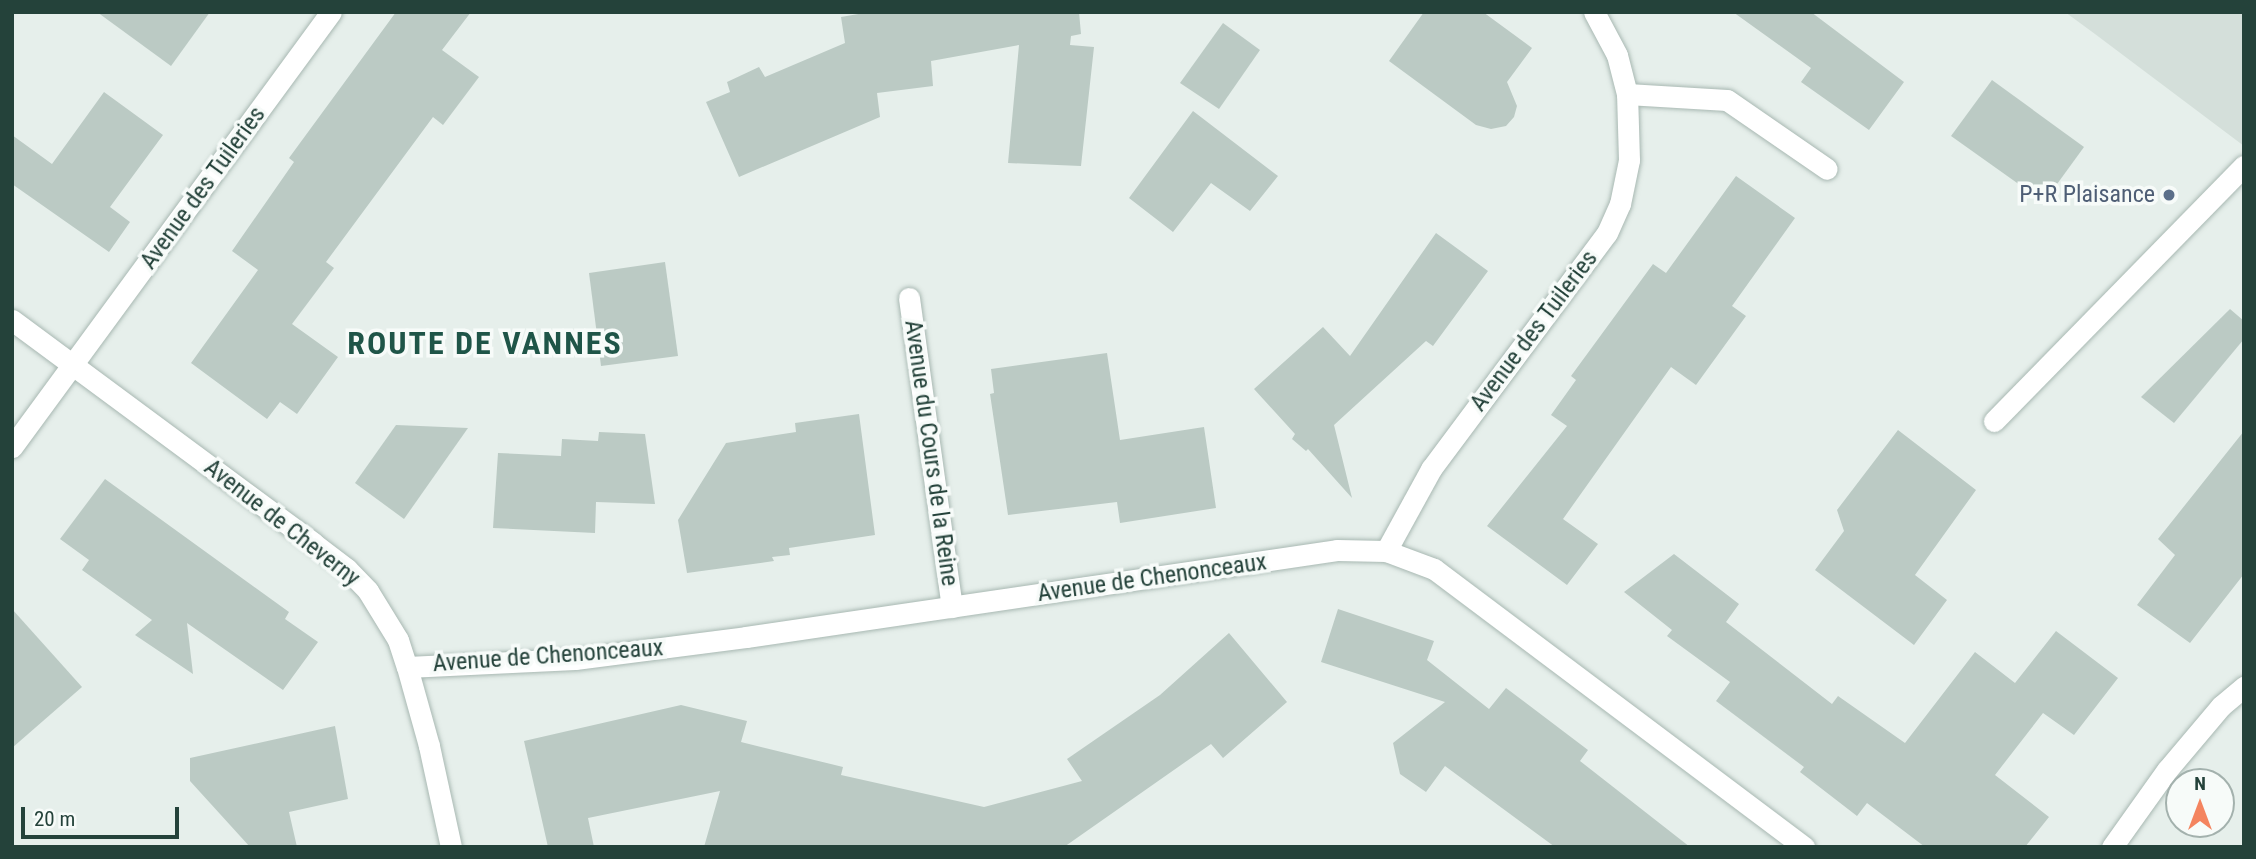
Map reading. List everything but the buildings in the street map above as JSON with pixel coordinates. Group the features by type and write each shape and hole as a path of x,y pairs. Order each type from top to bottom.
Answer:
{"street":[{"name":"Avenue des Tuileries","path":"12,447 331,12"},
{"name":"Avenue des Tuileries","path":"1386,551 1431,469 1607,233 1627,180 1630,136 1628,93 1617,55 1594,12"},
{"path":"1628,93 1727,100 1827,169"},
{"path":"1994,421 2244,166"},
{"name":"Avenue du Cours de la Reine","path":"909,298 952,607"},
{"name":"Avenue de Cheverny","path":"12,320 346,569 368,592 398,639 429,746 451,847"},
{"name":"Avenue de Chenonceaux","path":"407,667 575,659 1337,550 1386,551 1434,569 1804,847"},
{"path":"2112,847 2167,770 2221,706 2244,687"}],"shaded area":[{"path":"2065,12 2244,12 2244,146 2095,34"}],"place":[{"name":"P+R Plaisance","path":"2169,195"}],"district":[{"name":"ROUTE DE VANNES","path":"485,343"}]}
